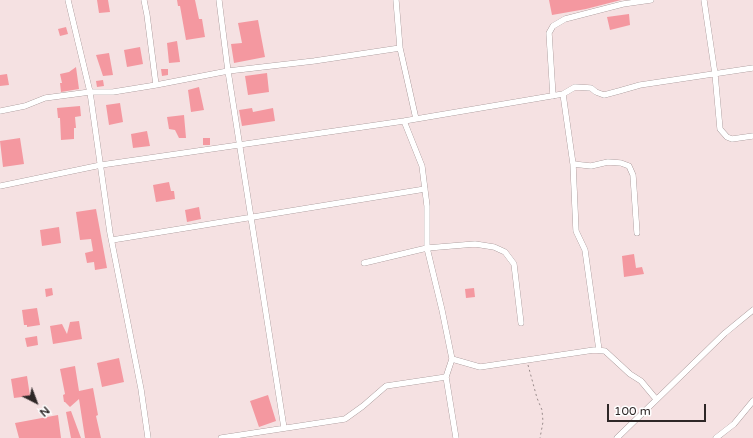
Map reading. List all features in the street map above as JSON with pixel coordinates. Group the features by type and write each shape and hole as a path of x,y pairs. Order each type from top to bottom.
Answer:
{"street":[{"path":"68,0 90,92 110,232 141,389 148,438"},
{"path":"144,0 156,86"},
{"path":"219,0 239,146 284,428"},
{"path":"396,0 400,48 416,119"},
{"path":"553,96 549,33 553,26 565,19 623,2 651,0"},
{"path":"704,0 715,74 720,129 727,137 732,139 753,136"},
{"path":"0,111 25,106 45,98 90,92 113,92 156,86 228,72 400,48"},
{"path":"0,186 101,165 404,121 553,96 563,94 575,87 583,86 604,95 640,85 753,68"},
{"path":"563,94 574,164 576,231 585,250 599,350"},
{"path":"404,121 422,166 427,206 427,248 452,359 446,377 456,438"},
{"path":"574,164 591,166 608,162 621,162 629,166 633,176 637,233"},
{"path":"112,240 425,189"},
{"path":"364,262 427,248 475,244 494,247 505,252 514,264 521,324"},
{"path":"617,438 725,333 753,310"},
{"path":"452,359 480,368 594,350 605,351 630,374 641,381 656,399"},
{"path":"221,438 345,419 386,386 446,377"},
{"path":"716,438 734,424 753,401"}],"path":[{"path":"526,361 542,410 543,422 540,438"}],"building":[{"path":"97,0 108,0 110,12 99,13"},
{"path":"177,0 195,0 199,19 202,19 205,37 186,40 180,6 178,6"},
{"path":"549,0 621,0 586,9 552,15"},
{"path":"629,14 630,25 610,30 607,17"},
{"path":"258,20 265,57 234,63 231,44 242,43 238,23"},
{"path":"66,27 68,34 60,36 58,29"},
{"path":"177,41 180,62 169,63 167,43"},
{"path":"140,47 143,64 127,67 124,50"},
{"path":"109,53 113,75 103,76 96,55"},
{"path":"76,67 79,89 61,92 60,83 62,83 60,74 69,72"},
{"path":"161,69 168,69 168,75 162,76"},
{"path":"267,73 269,92 248,95 245,76"},
{"path":"7,74 9,85 0,86 0,75"},
{"path":"103,80 104,86 97,87 96,81"},
{"path":"199,87 204,110 191,112 188,90"},
{"path":"120,103 123,122 109,125 106,105"},
{"path":"80,106 81,116 75,117 76,128 74,128 74,139 61,140 60,118 58,118 57,108"},
{"path":"252,108 253,112 273,108 275,121 242,126 239,110"},
{"path":"184,115 186,138 179,138 175,130 169,129 167,117"},
{"path":"147,131 150,146 133,148 131,134"},
{"path":"20,138 24,164 3,167 0,141"},
{"path":"203,138 210,138 210,145 203,145"},
{"path":"169,182 171,191 174,191 175,199 156,202 153,185"},
{"path":"199,207 201,219 187,222 185,210"},
{"path":"96,209 107,268 95,270 94,262 87,263 85,253 93,251 91,239 80,240 76,212"},
{"path":"59,227 61,243 42,246 40,230"},
{"path":"634,254 636,268 642,267 644,274 624,277 622,256"},
{"path":"52,288 53,295 46,297 45,289"},
{"path":"474,288 475,297 466,298 465,289"},
{"path":"37,308 40,325 27,327 27,325 24,325 22,310"},
{"path":"79,321 82,339 53,344 50,326 62,324 67,334 70,322"},
{"path":"37,336 38,345 27,347 25,338"},
{"path":"119,358 124,382 102,387 97,363"},
{"path":"75,366 79,391 93,388 98,415 96,416 101,438 85,438 79,399 70,407 64,402 63,395 65,394 60,369"},
{"path":"27,376 30,396 14,398 11,379"},
{"path":"268,395 276,421 259,427 250,401"},
{"path":"71,411 81,438 71,438 66,412"},
{"path":"58,415 61,438 19,438 15,423"}]}
